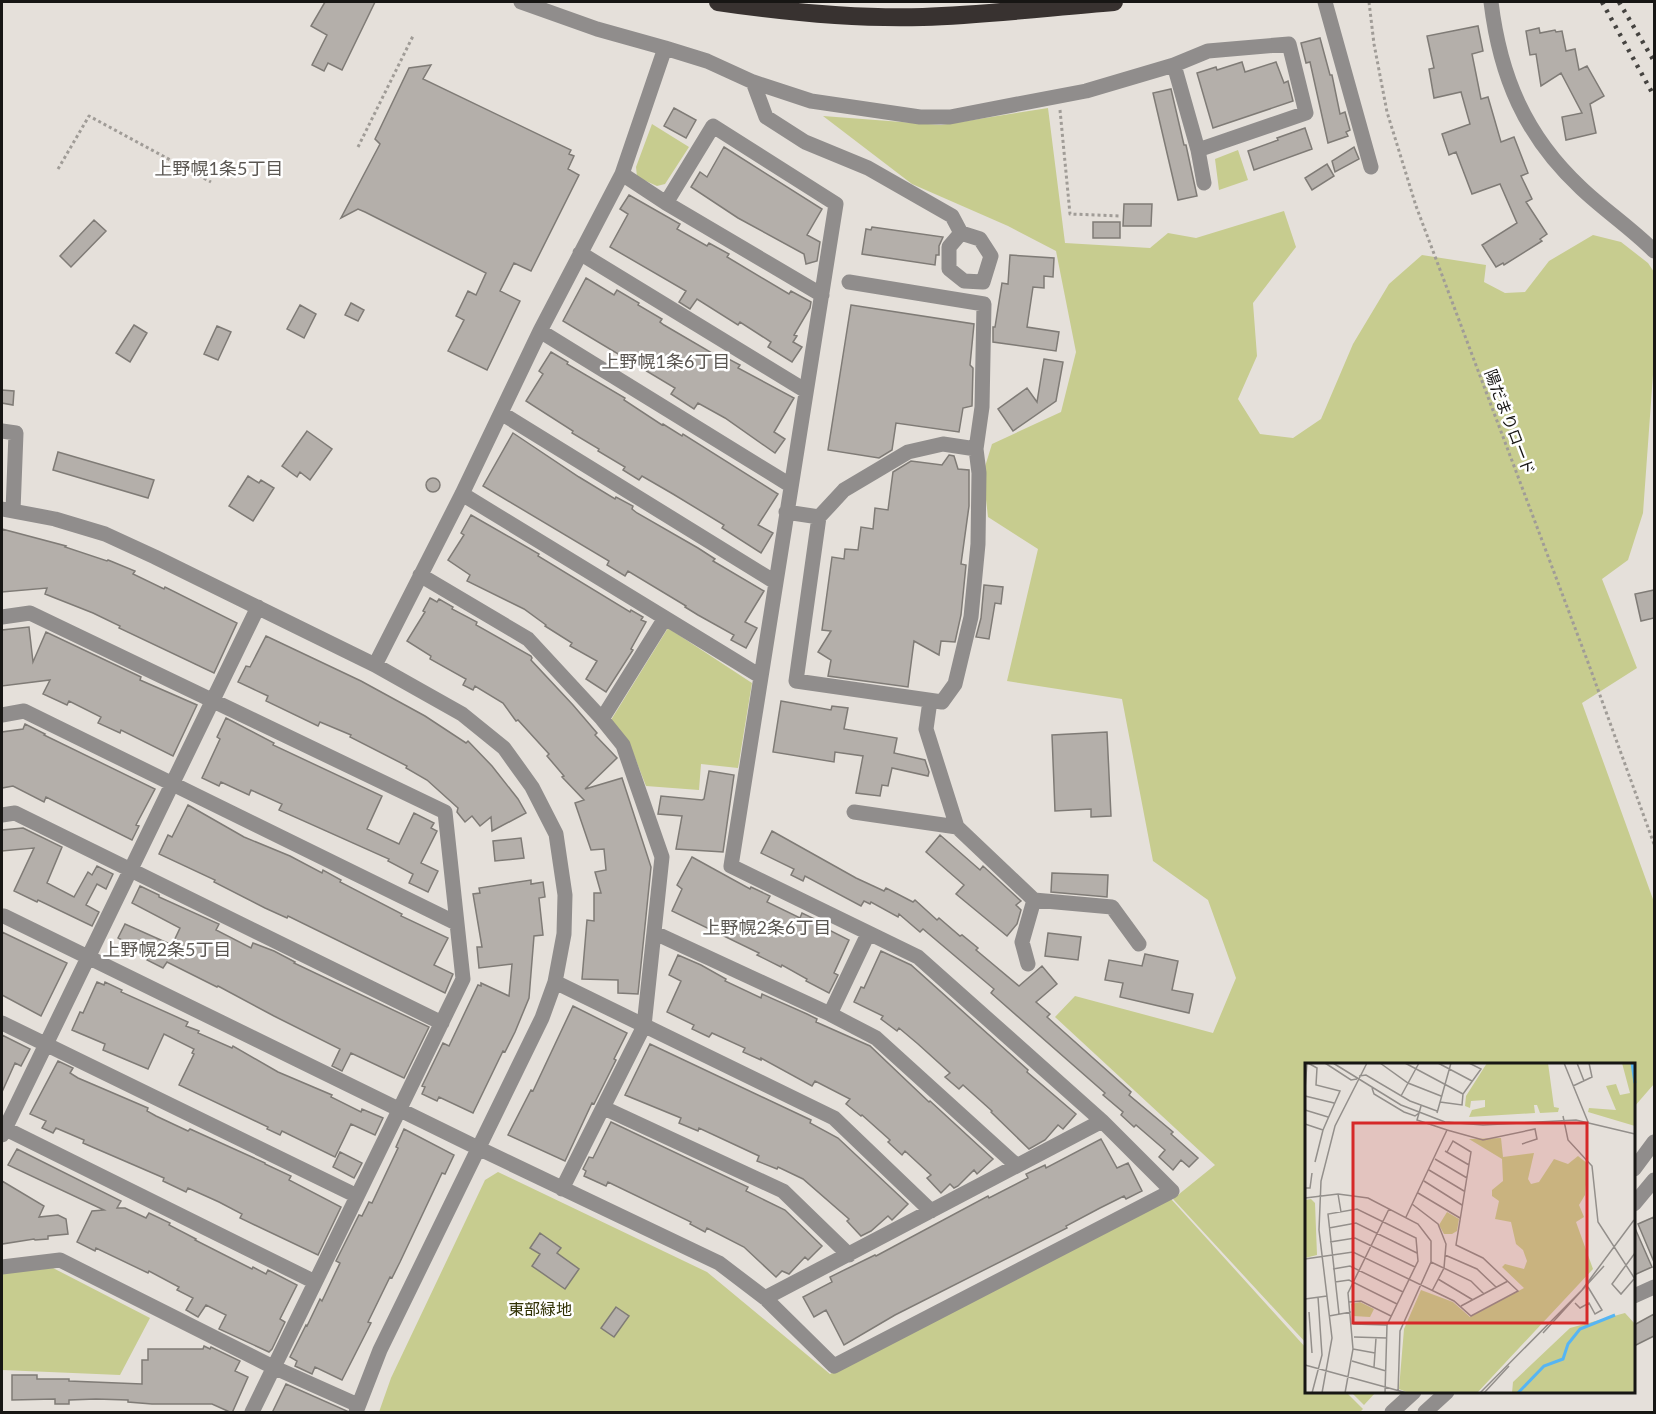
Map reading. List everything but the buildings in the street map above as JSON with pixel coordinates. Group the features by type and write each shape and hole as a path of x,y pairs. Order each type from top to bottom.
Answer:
{"highway":[{"path":"718,2 821,13 921,17 1114,2"}],"street":[{"path":"521,2 597,29 707,61 753,82 811,101 920,117 950,117 1086,91 1174,65 1208,51 1289,45 1306,112 1198,150"},
{"path":"1325,2 1371,166"},
{"path":"1491,2 1494,27 1505,71 1518,105 1532,131 1553,159 1581,188 1654,251"},
{"path":"375,665 462,494 540,331 622,174 665,48"},
{"path":"1174,65 1198,150 1204,183"},
{"path":"753,82 766,117 805,142 868,168 952,216 961,233 980,239 991,256 983,282 982,407 976,449 979,473 978,544 970,617 955,684 942,702 796,681 819,517 844,490 908,452 943,444 976,449"},
{"path":"2,916 719,1263 765,1298 834,1366 1172,1191 1102,1121 918,957 731,866 836,204 712,126 666,203"},
{"path":"622,174 666,203 822,295"},
{"path":"961,233 949,247 949,269 963,281 983,282"},
{"path":"580,253 806,391"},
{"path":"849,282 984,304"},
{"path":"540,331 790,485"},
{"path":"501,413 776,582"},
{"path":"2,431 16,433 7,510 55,519 105,534 155,556 375,665 462,714 504,748 532,787 556,834 565,895 564,934 555,982 542,1018 380,1350 357,1409 60,1260 2,1267"},
{"path":"462,494 760,676"},
{"path":"786,512 819,517"},
{"path":"420,575 528,639 602,718 623,745 662,857 644,1026 562,1189"},
{"path":"258,607 2,1130 315,1282"},
{"path":"2,617 30,613 445,812 463,979 252,1413"},
{"path":"602,718 665,618"},
{"path":"930,701 926,729 957,826 1034,900 1112,907 1139,944"},
{"path":"2,715 24,711 456,923"},
{"path":"854,812 957,826"},
{"path":"2,815 15,813 442,1023"},
{"path":"1028,964 1022,942 1034,900"},
{"path":"655,933 830,1014 876,1038 1016,1165"},
{"path":"830,1014 868,934"},
{"path":"555,982 834,1118 931,1211"},
{"path":"2,1023 357,1196"},
{"path":"604,1108 783,1191 849,1255"},
{"path":"765,1298 1102,1121"},
{"path":"1635,1168 1654,1142"},
{"path":"1635,1203 1654,1180"},
{"path":"1635,1296 1654,1287"},
{"path":"1392,1413 1413,1393"},
{"path":"1425,1413 1446,1393"}],"path":[{"name":"陽だまりロード","path":"1369,2 1374,44 1387,112 1416,206 1589,664 1654,844"},
{"path":"358,147 413,36"},
{"path":"1058,97 1070,214 1121,216"},
{"path":"58,169 89,116 211,182"}],"green space":[{"path":"1048,108 1065,243 1150,248 1168,233 1196,238 1284,211 1296,247 1253,303 1257,356 1238,399 1260,434 1293,438 1321,419 1353,344 1389,284 1422,255 1486,265 1484,282 1505,293 1525,292 1549,261 1593,235 1621,242 1648,263 1654,272 1654,361 1643,513 1628,560 1602,579 1637,668 1582,703 1654,902 1654,1084 1635,1106 1635,1063 1305,1063 1305,1342 1173,1199 1215,1165 1055,1017 1075,996 1213,1033 1236,978 1208,900 1153,861 1122,699 1007,681 1038,549 988,517 983,473 992,444 1061,412 1076,352 1056,251 1008,226 912,184 823,116 941,125"},
{"path":"652,124 689,147 665,184 657,186 637,177 636,167"},
{"path":"1238,150 1248,180 1219,190 1215,159"},
{"path":"668,628 752,683 738,768 701,764 699,790 646,786 630,745 611,720"},
{"name":"東部緑地","path":"498,1172 707,1272 830,1374 1171,1199 1305,1347 1305,1393 1347,1393 1363,1409 1360,1412 379,1412 391,1378 485,1180"},
{"path":"53,1268 150,1318 120,1375 2,1370 2,1273"},
{"path":"1352,1393 1375,1393 1364,1405"}],"railway":[{"path":"1602,2 1654,96"},
{"path":"1619,2 1654,61"}],"district":[{"name":"上野幌1条5丁目","path":"219,169"},
{"name":"上野幌1条6丁目","path":"666,362"},
{"name":"上野幌2条6丁目","path":"767,928"},
{"name":"上野幌2条5丁目","path":"167,950"}]}
